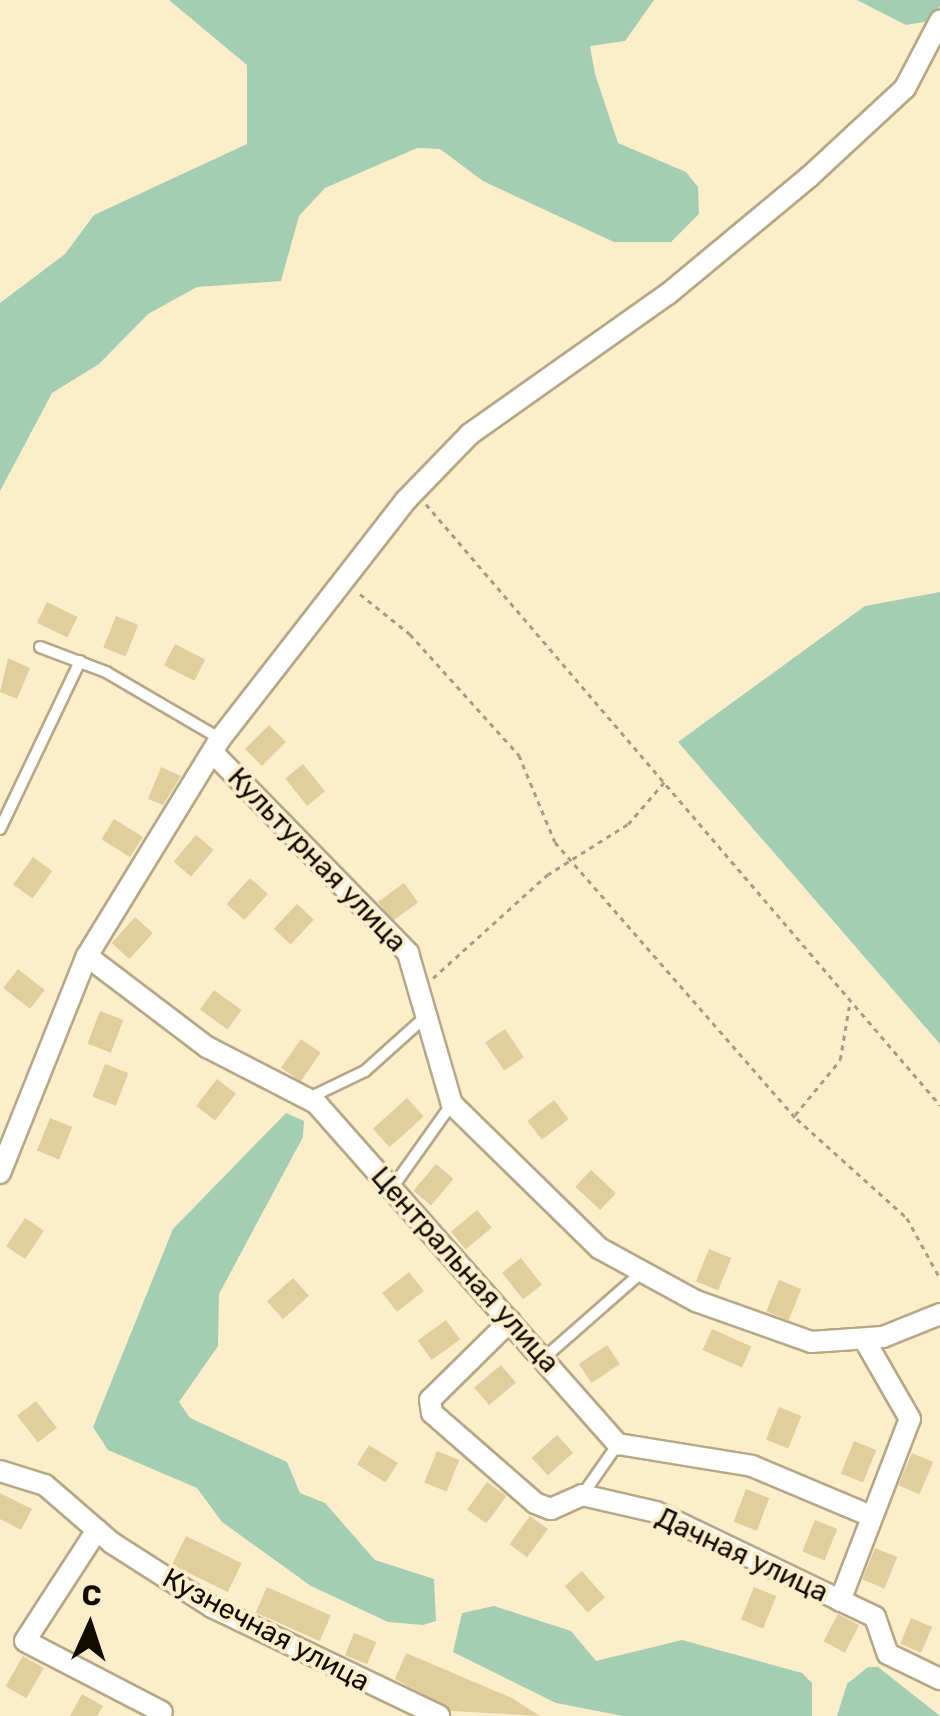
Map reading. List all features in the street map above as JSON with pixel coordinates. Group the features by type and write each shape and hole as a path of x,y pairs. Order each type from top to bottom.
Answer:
{"street":[{"path":"0,1173 87,956 219,748 343,580 416,491 470,434 668,294 810,177 905,88 940,21"},
{"name":"Культурная улица","path":"219,748 393,935 425,986"},
{"name":"Центральная улица","path":"87,956 206,1047 308,1098 618,1444"},
{"path":"425,986 424,1018 452,1104 599,1248 642,1272 811,1342 864,1339 940,1314"},
{"name":"Дачная улица","path":"510,1321 437,1387 432,1413 542,1507 582,1495 656,1512 875,1617 904,1669 940,1679"},
{"path":"840,1601 910,1418 864,1339"},
{"path":"618,1444 752,1466 871,1516"},
{"name":"Кузнечная улица","path":"0,1471 45,1486 97,1530 212,1607 438,1716"},
{"path":"97,1530 25,1640 162,1712"}],"lane":[{"path":"40,647 80,660 219,748"},
{"path":"0,828 80,660"},
{"path":"308,1098 365,1071 424,1018"},
{"path":"392,1188 452,1104"},
{"path":"544,1358 642,1272"},
{"path":"582,1495 618,1444"}],"path":[{"path":"416,491 667,778 848,1005 940,1105"},
{"path":"343,580 410,634 518,755 548,830 795,1116 907,1218 940,1278"},
{"path":"425,986 572,858 628,824 667,778"},
{"path":"795,1116 840,1060 848,1005"}],"green space":[{"path":"169,0 654,0 625,41 590,46 595,74 618,143 686,172 698,187 699,214 671,242 614,242 483,181 440,149 417,148 325,188 299,216 281,281 197,287 148,314 99,364 52,393 0,491 0,303 65,254 94,215 247,144 247,65"},
{"path":"857,0 940,0 940,6 930,21 906,25"},
{"path":"940,592 940,1044 678,742 865,606"},
{"path":"286,1113 304,1121 303,1137 219,1294 218,1346 179,1402 190,1418 287,1462 300,1493 325,1503 375,1560 434,1579 436,1621 423,1625 388,1622 311,1586 222,1522 197,1488 108,1450 93,1427 173,1229"},
{"path":"494,1606 571,1631 596,1661 682,1640 802,1673 812,1683 812,1716 623,1716 556,1703 453,1652 462,1613"},
{"path":"868,1667 878,1667 940,1716 837,1716 847,1684"}],"building":[{"path":"47,602 78,617 67,638 37,623"},
{"path":"116,616 138,625 126,657 103,648"},
{"path":"175,644 205,659 194,681 164,665"},
{"path":"8,658 30,668 17,699 0,692"},
{"path":"269,725 286,742 262,766 245,749"},
{"path":"303,764 325,791 307,806 285,778"},
{"path":"161,767 181,776 163,805 148,799"},
{"path":"114,819 143,837 130,857 101,839"},
{"path":"196,835 214,850 191,877 174,862"},
{"path":"33,857 52,871 32,899 13,885"},
{"path":"250,878 268,894 244,920 227,904"},
{"path":"404,883 418,902 392,921 378,902"},
{"path":"297,904 314,920 291,945 274,929"},
{"path":"135,917 153,933 129,959 112,943"},
{"path":"18,969 45,990 30,1009 3,988"},
{"path":"214,990 242,1010 227,1029 200,1009"},
{"path":"100,1011 123,1020 111,1053 87,1044"},
{"path":"505,1029 524,1057 504,1071 485,1042"},
{"path":"301,1039 321,1053 301,1081 281,1068"},
{"path":"105,1064 128,1073 116,1106 92,1097"},
{"path":"217,1079 236,1094 215,1121 196,1106"},
{"path":"407,1098 424,1117 390,1147 373,1129"},
{"path":"554,1100 569,1119 542,1140 527,1121"},
{"path":"50,1118 72,1127 59,1159 37,1150"},
{"path":"436,1164 454,1179 431,1206 414,1191"},
{"path":"591,1170 616,1193 600,1210 575,1187"},
{"path":"477,1210 492,1228 466,1249 451,1232"},
{"path":"25,1218 44,1231 25,1259 6,1246"},
{"path":"709,1249 731,1258 718,1290 696,1281"},
{"path":"521,1258 542,1285 523,1300 502,1273"},
{"path":"409,1272 424,1291 397,1312 382,1293"},
{"path":"293,1278 309,1296 283,1319 267,1301"},
{"path":"779,1280 801,1289 789,1321 766,1312"},
{"path":"446,1320 460,1339 432,1360 418,1341"},
{"path":"712,1329 751,1346 742,1368 703,1350"},
{"path":"607,1345 620,1364 592,1383 579,1364"},
{"path":"501,1365 516,1383 489,1405 474,1387"},
{"path":"36,1401 57,1428 38,1443 17,1416"},
{"path":"779,1407 801,1416 788,1448 766,1439"},
{"path":"557,1435 573,1453 548,1476 532,1458"},
{"path":"854,1441 876,1450 863,1482 841,1473"},
{"path":"369,1445 398,1463 386,1483 357,1465"},
{"path":"437,1451 459,1460 447,1492 424,1483"},
{"path":"912,1453 933,1462 919,1494 898,1485"},
{"path":"487,1482 506,1496 486,1524 467,1510"},
{"path":"746,1489 769,1498 757,1531 733,1522"},
{"path":"0,1493 32,1509 21,1530 0,1519"},
{"path":"530,1516 548,1529 527,1557 509,1544"},
{"path":"815,1520 837,1529 825,1561 802,1552"},
{"path":"186,1536 242,1563 228,1592 172,1565"},
{"path":"875,1548 897,1557 885,1589 862,1580"},
{"path":"582,1571 605,1597 588,1613 565,1586"},
{"path":"267,1587 331,1615 320,1641 256,1613"},
{"path":"754,1587 776,1596 763,1628 741,1619"},
{"path":"838,1614 859,1625 845,1653 823,1641"},
{"path":"911,1618 932,1627 921,1653 900,1644"},
{"path":"354,1633 376,1642 367,1664 345,1655"},
{"path":"406,1653 512,1698 540,1716 452,1711 395,1679"},
{"path":"23,1656 44,1668 26,1698 6,1686"},
{"path":"82,1694 103,1706 97,1716 70,1716"}]}
